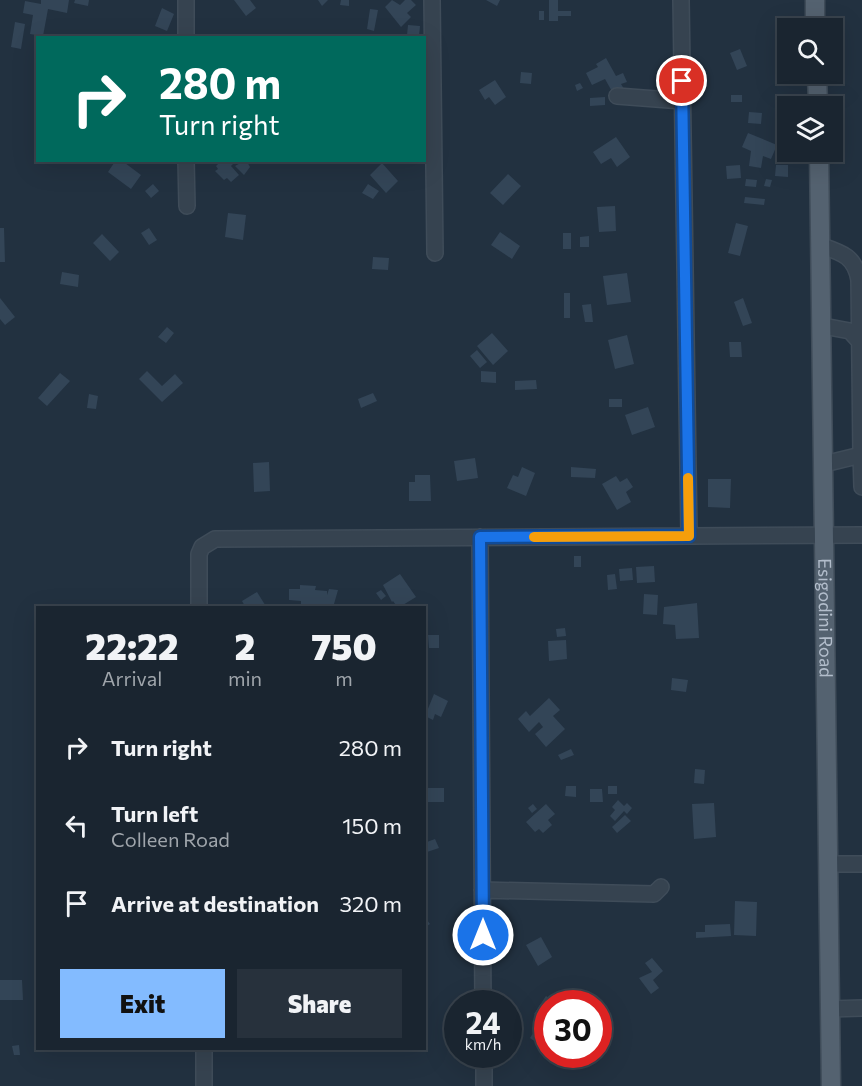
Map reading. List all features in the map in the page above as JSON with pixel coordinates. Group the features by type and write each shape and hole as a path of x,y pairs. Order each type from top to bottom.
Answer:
{"main road":[{"path":"815,0 815,18"},
{"name":"Esigodini Road","path":"819,162 831,1086"}],"street":[{"path":"186,0 186,36"},
{"path":"432,0 435,253"},
{"path":"681,0 689,536"},
{"path":"616,96 682,101"},
{"path":"186,162 187,206"},
{"path":"822,246 848,255 857,267 862,487"},
{"path":"823,326 850,331 859,341"},
{"path":"824,464 861,455"},
{"path":"199,606 199,554 202,547 215,539 862,535"},
{"path":"480,537 483,990"},
{"path":"827,864 862,864"},
{"path":"483,890 654,894 661,887"},
{"path":"830,1009 862,1008"},
{"path":"204,1050 204,1086"},
{"path":"484,1068 484,1086"}],"building":[{"path":"41,0 69,0 67,13 48,9 43,36 30,34 33,15 23,13 25,1 41,4"},
{"path":"75,0 89,0 88,6 74,3"},
{"path":"234,0 250,0 256,8 246,16"},
{"path":"318,0 328,0 322,6"},
{"path":"341,0 349,0 349,6 340,5"},
{"path":"392,0 400,5 405,0 411,0 416,5 407,13 411,17 401,27 385,7"},
{"path":"486,0 500,0 497,6"},
{"path":"549,0 558,0 558,11 571,11 571,16 558,16 558,21 549,21"},
{"path":"162,8 174,14 167,31 155,26"},
{"path":"370,9 378,10 374,31 367,29"},
{"path":"539,11 544,11 544,20 539,20"},
{"path":"15,22 25,24 21,49 11,47"},
{"path":"408,25 420,26 419,36 407,35"},
{"path":"740,49 747,66 737,70 730,53"},
{"path":"606,58 616,76 623,73 627,82 621,84 624,89 614,95 605,79 592,85 586,73 598,67 596,64"},
{"path":"521,72 532,73 531,84 520,83"},
{"path":"495,80 506,97 495,105 489,97 485,100 479,90"},
{"path":"580,83 583,88 577,91 575,85"},
{"path":"731,95 742,95 742,102 731,102"},
{"path":"605,97 605,105 590,106 590,98"},
{"path":"749,112 762,113 761,124 748,123"},
{"path":"748,133 777,145 771,159 763,156 761,168 749,166 751,151 742,147"},
{"path":"616,137 630,157 617,167 611,158 601,164 593,152"},
{"path":"115,162 124,162 141,175 131,189 108,172"},
{"path":"220,162 235,162 231,166 239,175 231,182 227,178 224,180 215,171 218,169 216,166"},
{"path":"247,162 250,167 244,175 235,166"},
{"path":"382,163 398,181 386,193 370,175"},
{"path":"740,165 741,178 727,179 726,166"},
{"path":"776,165 788,165 788,177 775,176"},
{"path":"508,174 521,186 503,205 490,193"},
{"path":"746,179 757,180 756,187 745,186"},
{"path":"766,179 772,180 770,187 764,186"},
{"path":"153,184 159,191 151,198 145,191"},
{"path":"368,184 379,191 373,199 362,193"},
{"path":"745,197 765,199 764,205 744,203"},
{"path":"615,206 616,231 599,232 597,207"},
{"path":"228,213 246,215 243,240 225,237"},
{"path":"736,223 748,226 740,256 728,253"},
{"path":"0,228 4,228 5,262 0,262"},
{"path":"149,228 157,240 149,245 141,233"},
{"path":"500,232 520,246 512,259 491,245"},
{"path":"563,233 571,233 571,249 563,249"},
{"path":"102,234 119,252 110,261 93,243"},
{"path":"589,236 589,247 580,247 580,237"},
{"path":"373,257 389,258 388,270 372,269"},
{"path":"62,272 79,275 78,287 60,284"},
{"path":"627,273 631,302 607,305 603,276"},
{"path":"564,293 570,293 570,318 564,318"},
{"path":"0,298 15,317 5,325 0,319"},
{"path":"743,298 752,323 743,326 734,302"},
{"path":"591,304 593,322 585,322 582,305"},
{"path":"167,327 174,333 166,343 158,337"},
{"path":"492,333 508,351 493,365 477,346"},
{"path":"627,335 634,364 615,369 608,340"},
{"path":"729,342 741,342 742,357 730,357"},
{"path":"477,350 487,362 480,368 470,356"},
{"path":"147,371 162,386 175,374 183,383 162,402 139,379"},
{"path":"481,371 496,372 496,383 481,382"},
{"path":"60,373 70,381 47,406 38,398"},
{"path":"536,380 537,389 515,390 515,381"},
{"path":"373,393 377,401 361,408 358,399"},
{"path":"89,394 98,396 96,409 87,408"},
{"path":"609,399 622,399 622,407 609,407"},
{"path":"648,407 655,427 632,435 625,415"},
{"path":"475,458 478,478 457,481 454,461"},
{"path":"269,462 270,491 254,492 253,463"},
{"path":"522,467 535,473 526,496 507,488 513,475 518,477"},
{"path":"571,467 596,469 595,478 571,477"},
{"path":"415,475 430,475 431,501 409,501 409,482 415,482"},
{"path":"616,476 620,482 627,478 633,487 626,492 631,502 617,510 602,484"},
{"path":"708,479 731,479 730,508 708,507"},
{"path":"574,556 581,556 581,567 574,567"},
{"path":"654,566 655,582 637,583 636,567"},
{"path":"632,568 633,580 620,581 619,569"},
{"path":"400,574 416,597 401,606 397,606 383,585"},
{"path":"615,574 617,589 608,590 607,575"},
{"path":"300,585 316,586 315,590 327,591 327,595 329,589 338,590 334,604 344,606 292,606 292,604 301,605 301,601 289,600 289,589 300,589"},
{"path":"381,590 386,596 381,600 376,593"},
{"path":"257,592 266,606 245,606 242,601"},
{"path":"644,594 658,595 657,615 643,614"},
{"path":"697,603 699,638 676,639 675,625 663,624 664,607"},
{"path":"565,628 566,636 557,637 556,629"},
{"path":"428,635 439,635 439,648 429,648"},
{"path":"566,640 567,659 549,661 548,641"},
{"path":"672,678 688,680 686,692 671,690"},
{"path":"434,694 448,701 441,717 435,714 433,720 426,716"},
{"path":"549,698 560,710 553,716 565,729 546,747 535,734 543,727 539,722 529,732 518,719 526,711 530,716"},
{"path":"571,749 574,755 561,760 558,755"},
{"path":"695,769 705,770 704,784 694,783"},
{"path":"426,782 427,788 444,788 444,802 426,802"},
{"path":"566,786 576,786 576,797 565,796"},
{"path":"608,786 617,786 617,794 608,794"},
{"path":"590,789 602,789 603,802 590,802"},
{"path":"618,800 624,806 627,803 632,808 627,814 624,811 615,821 610,816 615,810 612,807"},
{"path":"714,803 716,837 694,839 692,804"},
{"path":"533,804 537,809 532,813 528,808"},
{"path":"546,804 555,814 548,820 552,825 543,833 539,829 535,832 526,822"},
{"path":"625,815 631,821 617,833 612,827"},
{"path":"435,839 439,848 426,852 426,842"},
{"path":"735,901 757,902 756,936 734,935"},
{"path":"730,924 731,936 696,938 696,932 705,932 705,925"},
{"path":"541,937 552,957 538,966 526,945"},
{"path":"652,958 663,971 653,980 659,988 651,994 639,978 652,972 645,963"},
{"path":"0,980 22,980 23,1000 0,1000"},
{"path":"19,1045 20,1055 14,1055 12,1046"},
{"path":"384,1050 398,1050 398,1052 383,1052"}],"slow traffic":[{"path":"534,537 689,536 688,478"}],"route":[{"path":"483,935 480,537 689,536 682,81"}]}
